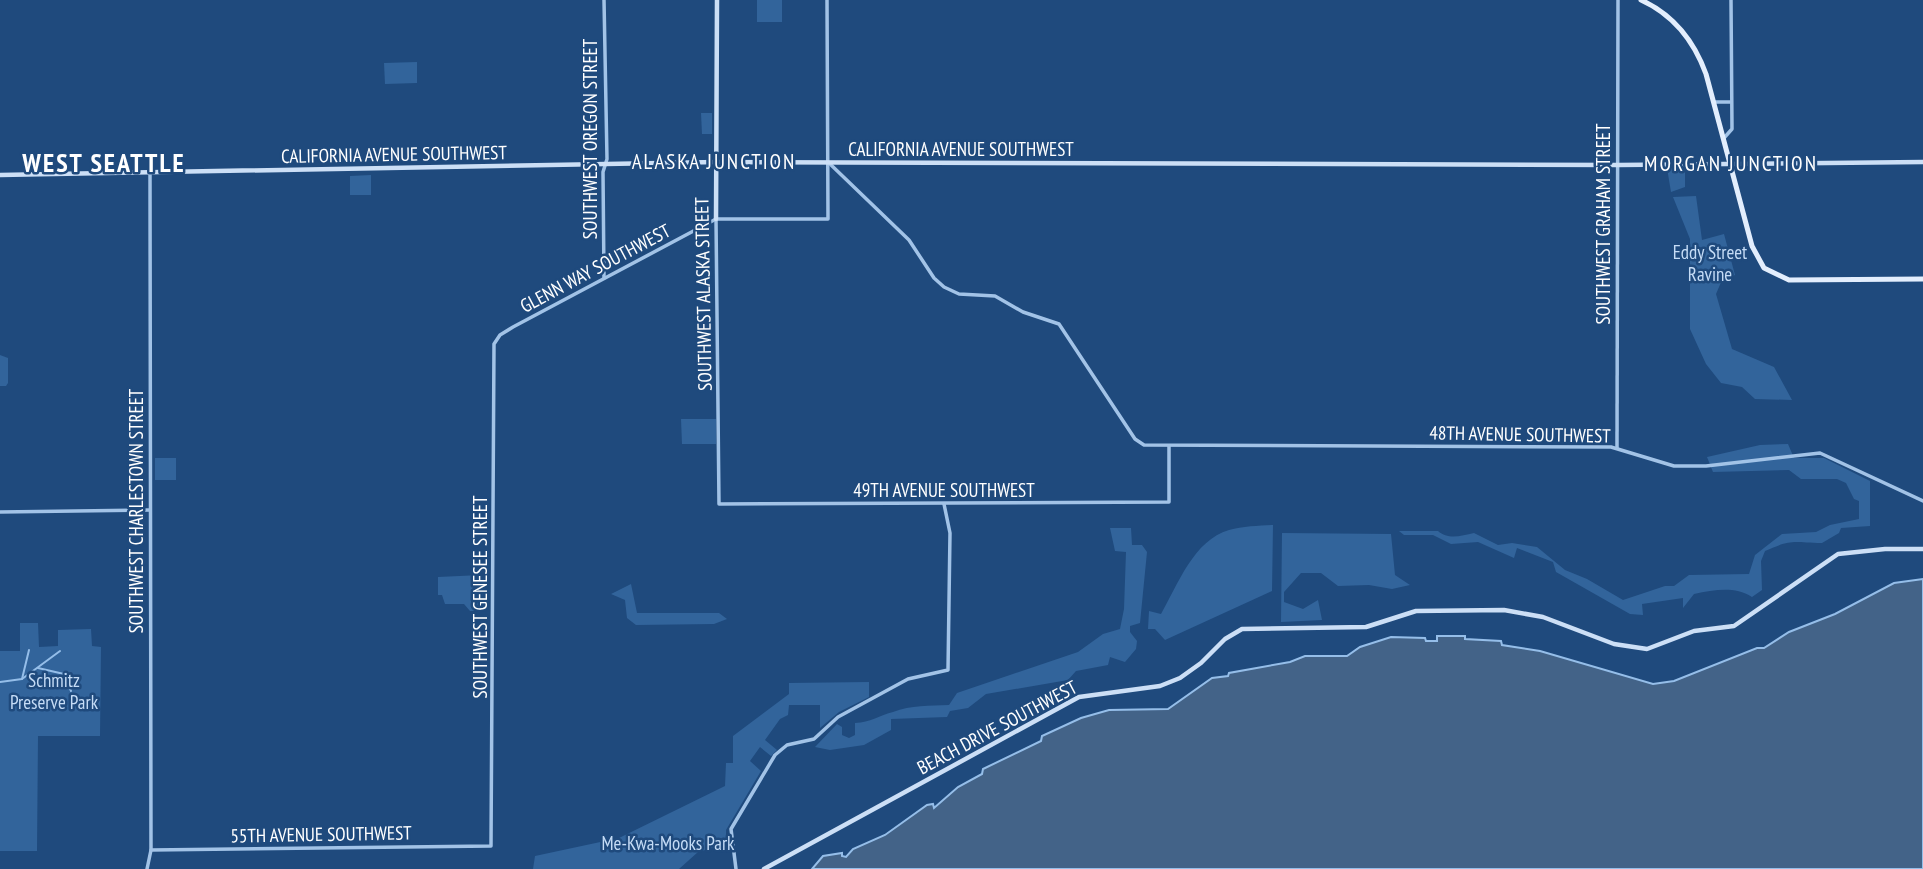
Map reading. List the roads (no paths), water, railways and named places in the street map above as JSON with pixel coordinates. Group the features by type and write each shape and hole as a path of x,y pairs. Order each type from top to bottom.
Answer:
{"main road":[{"name":"SOUTHWEST ALASKA STREET","path":"716,219 717,0"},
{"path":"1642,0 1670,18 1692,43 1702,64 1752,246 1759,262 1774,275 1796,281 1923,279"},
{"name":"CALIFORNIA AVENUE SOUTHWEST","path":"0,175 717,162 1618,165 1923,162"},
{"name":"BEACH DRIVE SOUTHWEST","path":"764,869 1072,700 1093,694 1160,686 1180,678 1201,663 1225,639 1242,629 1366,627 1416,611 1504,610 1543,617 1614,644 1647,649 1694,631 1734,626 1838,554 1923,549"}],"street":[{"name":"SOUTHWEST OREGON STREET","path":"604,0 604,278"},
{"path":"716,219 828,219 827,0"},
{"name":"SOUTHWEST GRAHAM STREET","path":"1617,448 1618,0"},
{"path":"1723,138 1732,129 1731,0"},
{"path":"1714,102 1730,102"},
{"name":"48TH AVENUE SOUTHWEST","path":"829,163 909,240 934,278 944,287 959,293 995,296 1024,312 1059,324 1135,439 1144,445 1617,448 1674,466 1706,466 1820,453 1923,501"},
{"name":"SOUTHWEST CHARLESTOWN STREET","path":"147,869 151,850 150,172"},
{"name":"GLENN WAY SOUTHWEST","path":"493,348 502,334 716,219"},
{"name":"SOUTHWEST ALASKA STREET","path":"716,219 719,504"},
{"name":"SOUTHWEST GENESEE STREET","path":"491,846 490,762 494,724 493,348"},
{"name":"49TH AVENUE SOUTHWEST","path":"719,504 1169,502 1169,446"},
{"path":"736,869 732,830 775,755 788,745 814,739 842,714 908,679 943,673 949,666 950,533 944,505"},
{"path":"0,512 150,510"},
{"name":"55TH AVENUE SOUTHWEST","path":"151,850 491,846"}],"waterway":[{"path":"22,679 29,650"},
{"path":"0,682 22,679 60,651"},
{"path":"38,668 64,674 71,691"}],"district":[{"name":"ALASKA JUNCTION","path":"714,161"},
{"name":"WEST SEATTLE","path":"104,162"},
{"name":"MORGAN JUNCTION","path":"1731,163"}],"park label":[{"name":"Eddy Street Ravine","path":"1710,263"},
{"name":"Schmitz Preserve Park","path":"54,691"},
{"name":"Me-Kwa-Mooks Park","path":"668,843"}]}
